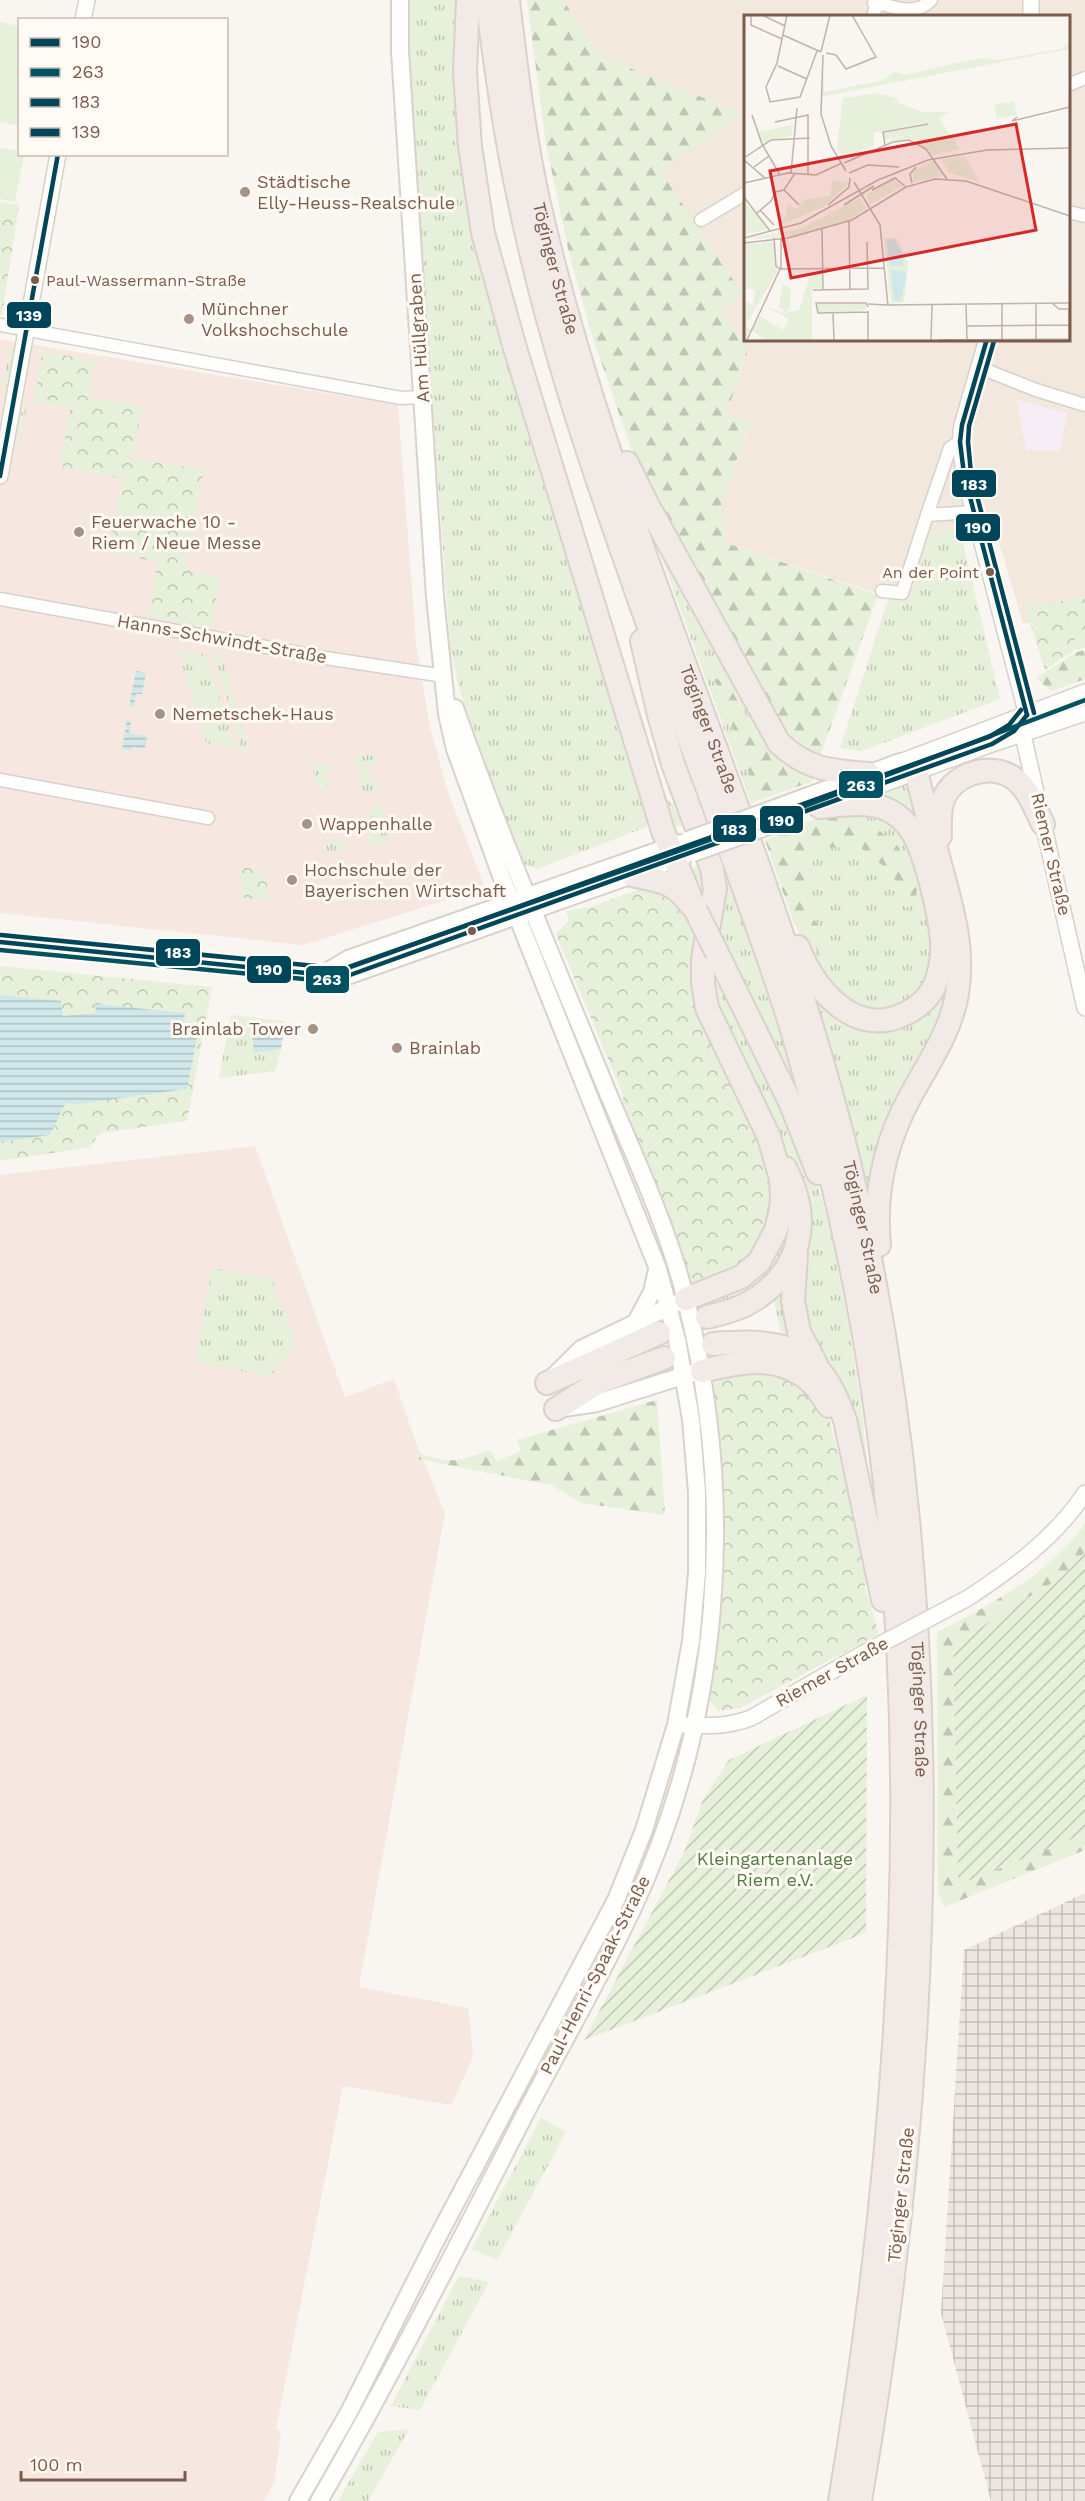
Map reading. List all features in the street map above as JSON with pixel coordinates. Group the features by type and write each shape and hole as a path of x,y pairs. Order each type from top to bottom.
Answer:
{"highway":[{"path":"468,0 465,72 470,146 483,232 525,382 663,831 681,850 696,911"},
{"name":"Töginger Straße","path":"487,0 520,204 544,303 575,409 629,572 772,969 795,1041 843,1229 865,1340 893,1575 899,1679 900,1875 890,2094 868,2304 840,2501"},
{"name":"Töginger Straße","path":"508,0 538,200 571,324 637,532 768,894 814,1035 861,1213 894,1398 915,1605 921,1721 920,1938 909,2105 895,2257 872,2435 860,2501"},
{"path":"571,324 585,340 619,444 646,502 778,743 793,756 825,770 869,774"},
{"path":"629,572 659,715 673,764 712,868 715,889 703,958 703,983 707,1008 798,1196 801,1226 793,1301 799,1332 817,1366 836,1392 850,1443 899,1679"},
{"path":"880,1313 878,1192 888,1145 908,1099 946,1029 957,995 960,971 957,929 939,861 908,767"},
{"path":"939,861 942,803 948,790 967,775 987,771 1003,773 1013,778 1031,799 1044,824"},
{"path":"768,894 786,917 802,957 819,986 842,1009 872,1020 889,1019 911,1011 933,988 941,962 942,941 923,860 909,828 897,815 874,806 820,807"},
{"path":"632,875 665,882 678,888 696,911 791,1104 826,1197 843,1229"},
{"path":"677,1303 741,1276 759,1262 767,1249 782,1210 781,1179 770,1137"},
{"path":"707,1317 742,1306 771,1288 789,1266 797,1247"},
{"path":"547,1383 659,1333"},
{"path":"713,1344 751,1341 770,1344 806,1357 817,1366"},
{"path":"556,1409 599,1382 664,1358"},
{"path":"693,1373 744,1362 768,1362 791,1369 813,1384 832,1410 839,1427 850,1443"}],"main road":[{"name":"Am Hüllgraben","path":"400,0 400,51 435,597 447,714 455,749 519,898"},
{"path":"324,974 348,959 519,898 681,850 794,809 869,774 908,767"},
{"path":"794,809 820,807"},
{"path":"0,942 350,975 632,875 681,850"},
{"name":"Paul-Henri-Spaak-Straße","path":"519,898 618,1168 658,1269 677,1303"},
{"name":"Paul-Henri-Spaak-Straße","path":"319,2501 368,2417 633,1908 678,1790 695,1725 710,1642 715,1572 715,1482 677,1303 664,1228 525,914"},
{"path":"618,1168 636,1161"},
{"path":"636,1322 652,1292 658,1269"},
{"path":"547,1383 581,1349 677,1303"},
{"path":"556,1409 597,1403 693,1373"},
{"name":"Paul-Henri-Spaak-Straße","path":"298,2501 349,2412 435,2242 616,1900 644,1830 676,1725 691,1641 697,1573 693,1373"}],"street":[{"path":"83,18 87,0"},
{"path":"874,6 918,10 932,0"},
{"path":"1070,84 1085,78"},
{"path":"0,476 58,156"},
{"path":"701,220 744,194"},
{"path":"1070,212 1085,216"},
{"path":"0,325 401,398 423,397"},
{"path":"987,340 965,413 960,442 964,474 1027,715 1019,733"},
{"path":"978,367 1036,390 1085,405"},
{"path":"882,591 902,593 950,448 960,442"},
{"path":"927,515 974,512"},
{"name":"Hanns-Schwindt-Straße","path":"0,599 332,659 444,676"},
{"path":"820,807 908,767 990,737 1027,715 1085,692"},
{"path":"1027,715 1037,718 1085,700"},
{"path":"990,737 1019,733 1085,713"},
{"name":"Riemer Straße","path":"1019,733 1044,824 1085,1008"},
{"path":"0,780 208,818"},
{"name":"Riemer Straße","path":"676,1725 732,1725 751,1718 862,1654 968,1599 1033,1551 1057,1529 1085,1493"}],"shaded area":[{"path":"563,0 1085,0 1085,617 1059,616 1023,624 992,518 931,533 909,604 726,543 720,509 750,423 726,415 748,350 721,310 742,295 659,170 742,114 600,56"},
{"path":"0,339 398,405 416,642 430,727 447,789 485,888 303,945 0,913"},
{"path":"1017,400 1067,413 1060,451 1026,450"},
{"path":"255,1146 345,1397 394,1379 414,1437 445,1513 359,1987 468,2008 473,2053 451,2105 343,2086 276,2429 281,2432 274,2483 264,2501 0,2501 0,1175"},
{"path":"1085,1893 1085,2501 991,2501 941,2313 964,1950"}],"green space":[{"path":"406,0 460,0 464,182 480,269 539,473 583,600 615,717 649,826 537,869 522,863 501,810 472,729 450,647 407,51"},
{"path":"527,0 563,0 600,56 743,114 660,170 743,295 721,310 748,350 726,415 750,422 720,508 726,543 878,595 818,762 783,733 675,536 631,448 593,338 569,253 546,144"},
{"path":"0,22 18,26 18,126 0,122"},
{"path":"0,148 18,151 18,156 24,156 15,202 0,199"},
{"path":"0,202 19,205 2,315 0,314"},
{"path":"10,347 14,347 7,386 3,385"},
{"path":"42,352 95,360 88,396 142,407 133,458 204,470 186,570 220,577 211,628 148,616 158,562 108,552 123,479 60,466 70,408 34,402"},
{"path":"23,404 27,405 20,443 16,442"},
{"path":"959,526 1000,699 862,751 840,748 889,597 909,604 931,533"},
{"path":"651,528 814,772 812,782 805,784 801,776 770,753 726,682 714,679 759,800 751,803"},
{"path":"1085,597 1085,647 1076,649 1045,670 1025,607"},
{"path":"1085,629 1085,647 1078,650 1073,634"},
{"path":"178,650 205,654 236,749 206,743"},
{"path":"1085,650 1085,679 1051,691 1036,678 1077,652"},
{"path":"212,655 223,657 236,708 230,708"},
{"path":"714,678 726,682 770,753 801,776 805,784 759,800"},
{"path":"231,710 238,710 248,750 241,749"},
{"path":"374,754 375,765 357,768 355,757"},
{"path":"331,762 333,773 314,776 313,765"},
{"path":"364,767 369,769 371,774 369,779 364,781 359,779 357,774 359,769"},
{"path":"322,775 327,777 329,782 327,787 322,789 317,787 315,782 317,777"},
{"path":"378,780 380,790 361,793 359,783"},
{"path":"907,782 948,929 948,1003 872,1204 841,1080 812,989 857,1026 937,1000 925,847 857,798"},
{"path":"657,790 674,806 684,827 672,825"},
{"path":"377,805 382,807 384,812 382,817 377,819 372,817 370,812 372,807"},
{"path":"862,811 890,818 906,834 918,864 920,893 928,906 934,976 918,999 880,1014 837,997 806,950 790,912 829,966 835,959 801,893 807,869 821,846 861,848 892,873 906,908 918,880 826,816"},
{"path":"826,816 870,823 897,845 918,880 915,904 906,908 892,873 861,848 821,847 807,869 801,893 835,959 829,966 790,912 765,840 800,828 799,824"},
{"path":"373,818 378,820 380,825 378,830 373,832 368,830 366,825 368,820"},
{"path":"387,831 389,841 370,845 368,834"},
{"path":"344,838 346,849 327,852 326,841"},
{"path":"721,856 806,1121 715,926 715,858"},
{"path":"697,865 703,885 702,912 690,870"},
{"path":"238,866 264,871 270,900 244,898"},
{"path":"643,888 676,895 695,934 693,964 696,997 706,1033 763,1151 776,1190 773,1224 752,1258 701,1286 687,1280 623,1109 623,1095 556,934 569,920 567,911 590,907"},
{"path":"712,961 816,1179 829,1226 849,1326 861,1405 875,1532 823,1361 804,1323 796,1175 714,1011"},
{"path":"0,966 212,987 187,1121 100,1133 90,1147 0,1161"},
{"path":"231,1015 285,1021 285,1025 251,1030 254,1053 281,1049 275,1071 219,1078"},
{"path":"789,1211 791,1247 756,1290 705,1307 704,1301"},
{"path":"212,1268 272,1279 296,1344 293,1352 270,1376 195,1363"},
{"path":"789,1278 803,1350 768,1336 781,1332 774,1302 768,1302"},
{"path":"737,1369 783,1373 823,1406 830,1421 865,1566 865,1588 879,1634 740,1708 718,1711 710,1701 708,1685 711,1383 720,1375"},
{"path":"657,1400 665,1515 582,1503 551,1485 418,1459 414,1451 452,1460 491,1450 496,1461 521,1451 517,1440"},
{"path":"1085,1524 1085,1552 1062,1577 953,1644 958,1885 1085,1834 1085,1850 944,1907 938,1892 937,1632 1018,1587 1055,1558"},
{"path":"1085,1552 1085,1834 958,1885 953,1644 1062,1577"},
{"name":"Kleingartenanlage Riem e.V.","path":"867,1695 866,1933 584,2040 685,1850 703,1799 729,1760"},
{"path":"541,2118 566,2132 497,2260 472,2249"},
{"path":"459,2276 489,2282 420,2410 391,2406"},
{"path":"409,2429 368,2501 338,2501 378,2432"}],"water":[{"path":"136,671 146,673 142,694 136,694 134,707 129,706"},
{"path":"127,720 131,721 129,733 147,736 145,749 132,747 132,751 122,749"},
{"path":"0,995 61,1001 63,1016 96,1013 95,1004 185,1013 184,1024 198,1032 187,1089 72,1105 66,1102 50,1135 0,1142"},
{"path":"285,1025 281,1049 254,1053 251,1030"}],"transit line":[{"name":"139","path":"0,476 58,156"},
{"name":"190","path":"987,340 962,425 960,442 964,474 1027,715"},
{"name":"183","path":"994,341 969,426 971,473 1034,713"},
{"name":"263","path":"0,950 325,981 351,966 792,811 1085,700"},
{"name":"183","path":"1,935 348,968 989,737 1009,725 1021,710"},
{"name":"190","path":"0,942 336,976 350,975 992,744 1014,731 1027,715"}],"place":[{"name":"Städtische Elly-Heuss-Realschule","path":"245,192"},
{"name":"Paul-Wassermann-Straße","path":"35,280"},
{"name":"Münchner Volkshochschule","path":"189,319"},
{"name":"Feuerwache 10 - Riem / Neue Messe","path":"79,532"},
{"name":"An der Point","path":"990,572"},
{"name":"Nemetschek-Haus","path":"160,714"},
{"name":"Wappenhalle","path":"307,824"},
{"name":"Hochschule der Bayerischen Wirtschaft","path":"292,880"},
{"name":"Brainlab Tower","path":"313,1029"},
{"name":"Brainlab","path":"397,1048"}]}
